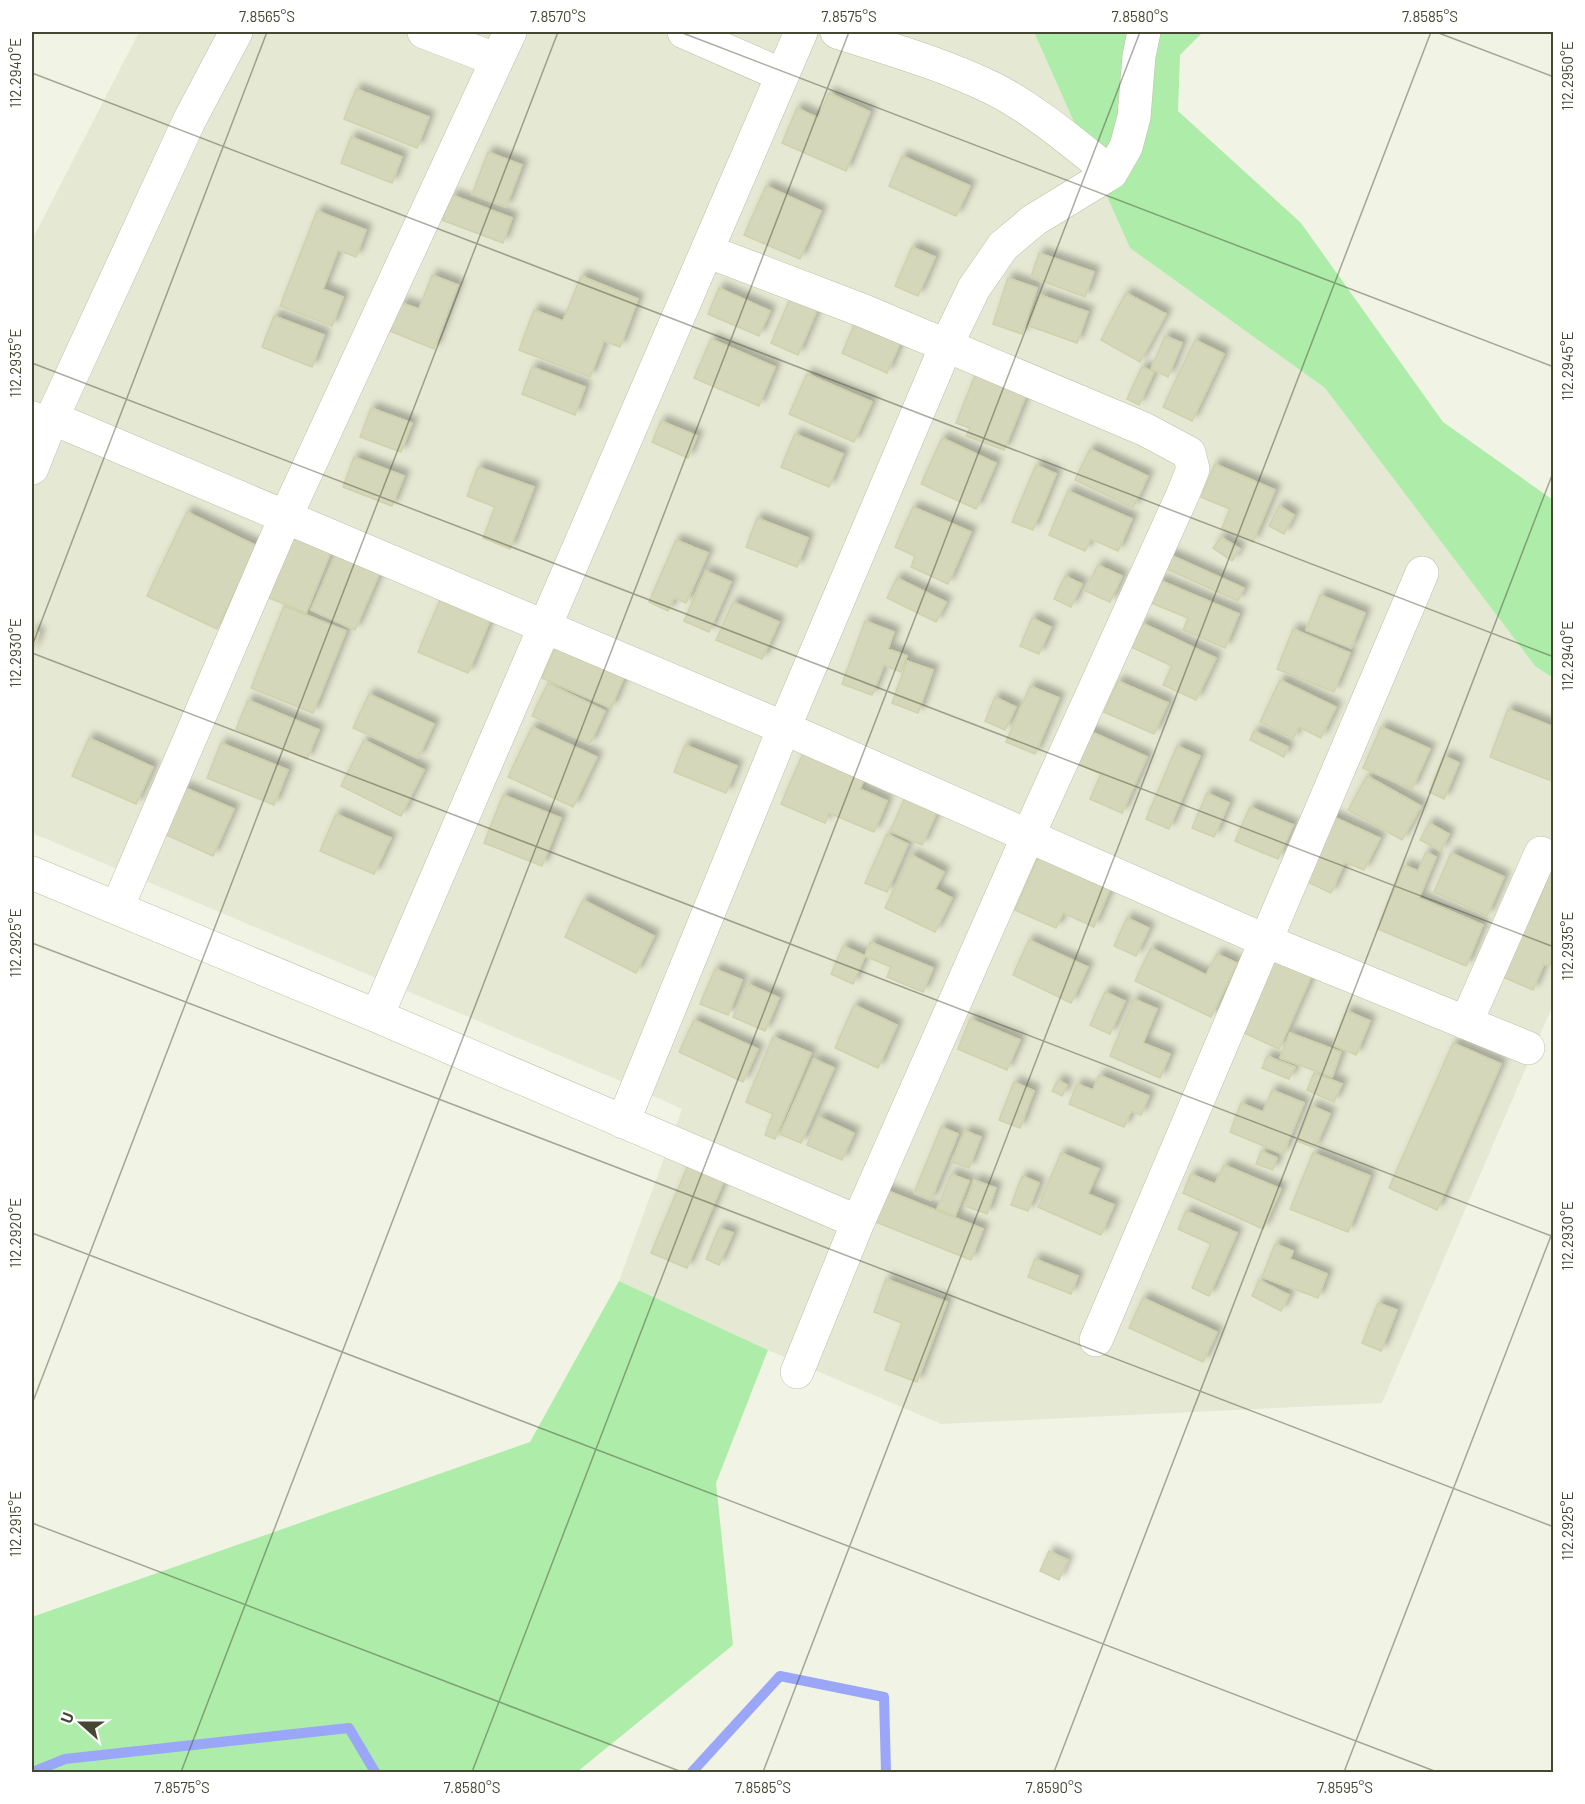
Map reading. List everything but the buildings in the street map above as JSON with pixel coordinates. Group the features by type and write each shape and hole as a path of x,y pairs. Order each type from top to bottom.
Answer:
{"street":[{"path":"32,468 42,415 236,32"},
{"path":"117,908 285,518 503,46 424,32"},
{"path":"684,32 782,75"},
{"path":"377,1016 801,32"},
{"path":"837,32 923,60 995,90 1032,111 1111,173"},
{"path":"623,1122 784,728 946,346 974,288 1003,246 1034,220 1111,173 1126,147 1134,117 1139,56 1144,32"},
{"path":"707,251 864,311 1144,429 1189,453 1193,469 858,1222 796,1372"},
{"path":"42,415 784,728 1266,941 1528,1048"},
{"path":"1096,1340 1422,573"},
{"path":"1466,1023 1540,853"},
{"path":"32,873 377,1016 858,1222"}],"shaded area":[{"path":"139,32 1034,32 1130,248 1325,388 1535,666 1553,678 1553,1005 1382,1403 941,1424 768,1350 619,1281 682,1109 32,833 32,240"}],"green space":[{"path":"1034,32 1203,32 1180,55 1178,111 1301,223 1443,422 1553,500 1553,678 1535,666 1325,388 1130,248"},
{"path":"619,1281 768,1350 716,1483 733,1645 577,1772 32,1772 32,1617 530,1442"}],"waterway":[{"path":"692,1772 780,1676 884,1697 886,1772"},
{"path":"33,1772 65,1759 349,1728 375,1772"}]}
